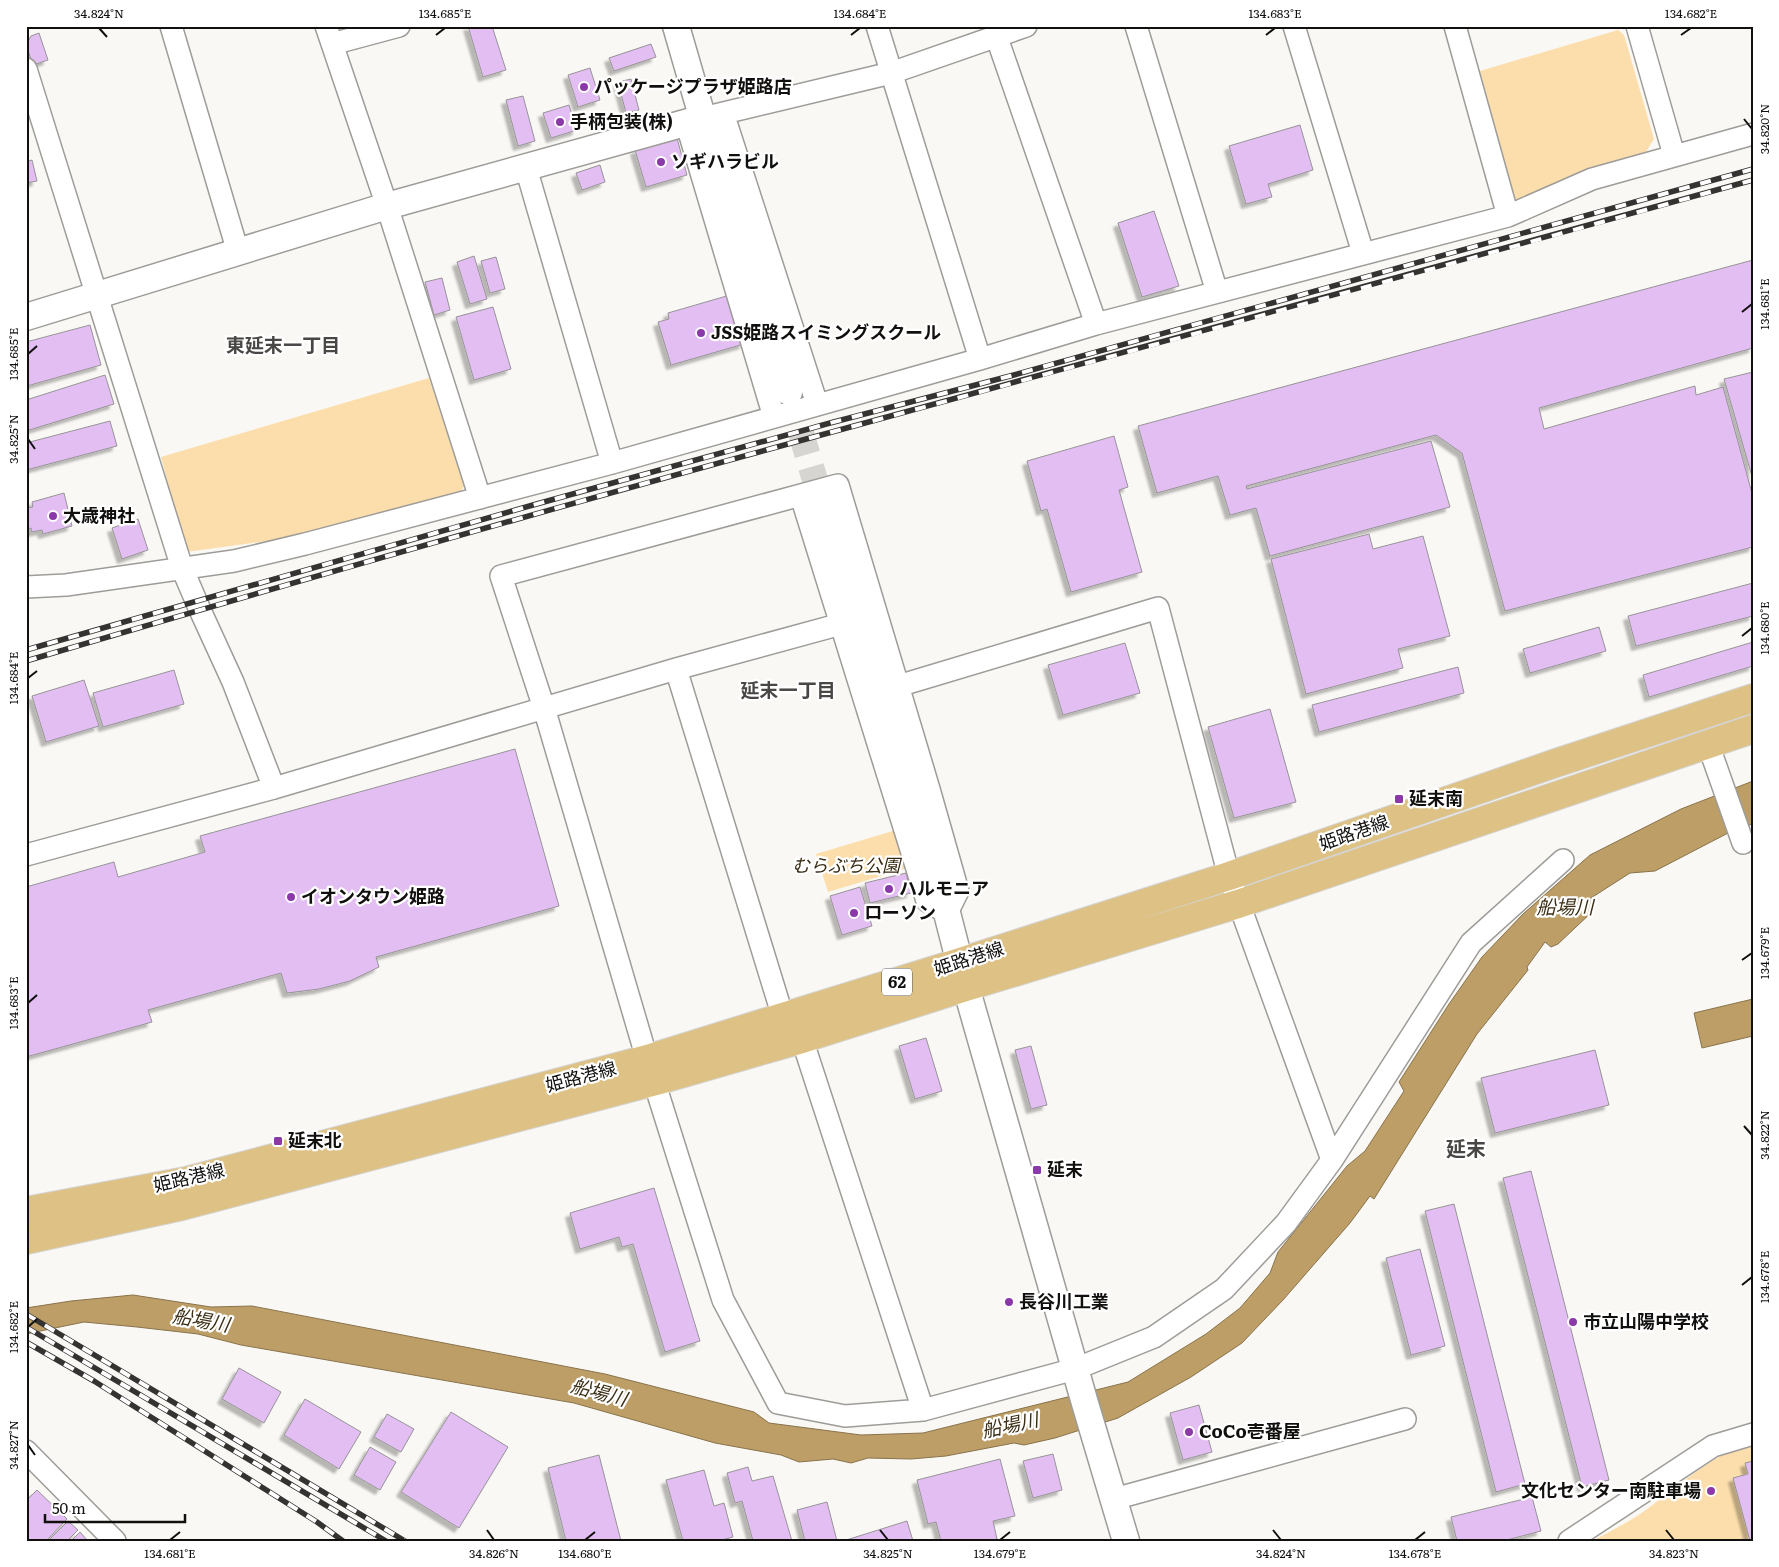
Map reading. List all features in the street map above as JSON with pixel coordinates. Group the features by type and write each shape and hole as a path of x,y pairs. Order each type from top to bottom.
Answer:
{"main road":[{"name":"姫路港線","path":"26,1211 186,1181 652,1070 802,1039 963,974 1229,876 1556,763 1753,698"},
{"name":"姫路港線","path":"26,1240 182,1206 652,1070 783,1017 963,974 1238,904 1753,729"}],"street":[{"path":"171,26 238,252"},
{"path":"399,26 329,35 480,498"},
{"path":"676,26 789,392"},
{"path":"877,26 980,360"},
{"path":"26,317 386,206 704,118 891,73 1026,26"},
{"path":"1136,26 1217,292"},
{"path":"1294,26 1363,253"},
{"path":"1455,26 1508,216"},
{"path":"1638,26 1674,155"},
{"path":"996,36 1096,324"},
{"path":"26,69 182,568 233,682 274,788"},
{"path":"704,118 817,404"},
{"path":"704,118 774,417"},
{"path":"26,588 66,586 243,559 480,498 980,360 1096,324 1508,216 1592,179 1753,134"},
{"path":"526,168 612,463"},
{"path":"820,495 841,624 927,901 947,913"},
{"path":"820,495 898,686 958,891 947,913"},
{"path":"820,495 500,576 544,708 723,1300 778,1404 845,1416 923,1410 1075,1368 1154,1337 1224,1289 1286,1223 1332,1160 1471,943 1563,860"},
{"path":"820,495 947,913 1075,1368 1126,1541"},
{"path":"898,686 1158,608 1229,876 1332,1160"},
{"path":"26,856 274,788 676,669 841,624"},
{"path":"676,669 783,1017"},
{"path":"1708,744 1742,843"},
{"path":"802,1039 923,1410"},
{"path":"1114,1499 1405,1419"},
{"path":"1569,1541 1713,1446 1753,1434"},
{"path":"26,1451 115,1541"}],"green space":[{"path":"1618,30 1624,35 1654,139 1646,152 1586,170 1522,202 1514,198 1480,71"},
{"path":"429,378 464,486 458,497 296,537 186,552 161,457"},
{"name":"むらぶち公園","path":"896,830 908,868 828,892 816,854"},
{"name":"文化センター南駐車場","path":"1753,1442 1753,1541 1592,1541 1643,1512 1708,1463"}],"water":[{"name":"船場川","path":"1753,781 1753,823 1732,836 1730,832 1655,871 1630,873 1591,898 1590,907 1593,911 1558,944 1551,947 1545,942 1527,967 1528,970 1477,1034 1374,1199 1370,1196 1350,1223 1283,1300 1242,1343 1191,1377 1118,1418 1055,1438 1024,1445 1014,1443 946,1456 911,1459 868,1458 851,1463 833,1459 799,1462 781,1455 715,1443 574,1403 241,1345 198,1334 84,1322 26,1334 26,1308 71,1301 133,1295 211,1307 252,1306 605,1374 754,1412 769,1423 861,1435 923,1433 1128,1382 1206,1334 1240,1308 1270,1273 1278,1252 1347,1166 1365,1151 1404,1091 1399,1082 1482,957 1523,914 1590,855 1681,809"},
{"path":"1753,999 1753,1036 1702,1048 1694,1013"}],"building":[{"path":"468,26 492,26 506,70 483,77"},
{"path":"39,33 48,60 33,65 26,45 31,36"},
{"path":"651,44 656,57 614,71 609,58"},
{"name":"パッケージプラザ姫路店","path":"590,68 600,100 578,107 568,75"},
{"path":"631,79 639,110 626,113 618,82"},
{"path":"523,96 535,141 518,146 506,100"},
{"name":"手柄包装(株)","path":"569,105 577,130 551,138 543,113"},
{"path":"1300,125 1313,170 1268,184 1272,197 1246,204 1229,146"},
{"name":"ソギハラビル","path":"677,138 687,175 646,187 635,150"},
{"path":"32,160 37,181 26,183 26,162"},
{"path":"600,165 605,182 582,190 576,173"},
{"path":"1154,211 1179,286 1142,297 1118,223"},
{"path":"474,256 487,299 470,304 457,262"},
{"path":"496,257 505,289 490,293 481,261"},
{"path":"1753,260 1753,348 1539,408 1544,429 1695,386 1696,395 1723,387 1753,497 1753,547 1505,611 1462,453 1436,435 1246,486 1247,489 1431,441 1450,507 1270,556 1256,508 1230,515 1218,476 1157,493 1138,426"},
{"path":"442,278 450,310 434,315 425,282"},
{"name":"JSS姫路スイミングスクール","path":"730,295 744,344 671,365 658,322 669,319 668,313"},
{"path":"493,307 511,369 474,380 456,317"},
{"path":"90,325 101,365 27,386 26,342"},
{"path":"1753,372 1753,480 1724,379"},
{"path":"105,375 114,404 26,431 26,400"},
{"path":"110,421 117,446 26,470 26,443"},
{"path":"1114,436 1128,487 1119,490 1142,572 1071,592 1047,509 1041,511 1027,461"},
{"path":"64,493 72,526 43,534 42,530 32,532 31,528 26,530 26,508 33,507 32,502"},
{"path":"138,519 148,550 122,559 112,528"},
{"path":"1369,534 1373,549 1423,536 1450,636 1398,649 1403,668 1306,694 1271,559"},
{"path":"1753,583 1753,616 1636,646 1628,616"},
{"path":"1599,627 1606,651 1530,673 1523,649"},
{"path":"1753,642 1753,666 1649,697 1643,675"},
{"path":"1125,643 1140,693 1063,715 1048,665"},
{"path":"1458,667 1464,693 1319,732 1312,705"},
{"path":"174,670 184,704 103,727 93,693"},
{"path":"84,680 99,726 46,742 32,696"},
{"path":"1270,709 1296,802 1234,818 1208,727"},
{"name":"イオンタウン姫路","path":"515,749 559,906 376,957 379,967 350,981 319,989 287,993 281,973 148,1010 152,1022 26,1057 26,887 114,862 118,877 205,852 200,836"},
{"path":"906,873 911,893 870,903 865,883"},
{"path":"860,887 872,926 842,935 830,896"},
{"path":"926,1038 942,1091 915,1099 899,1046"},
{"path":"1031,1046 1047,1105 1031,1109 1015,1050"},
{"path":"1595,1050 1609,1105 1495,1133 1481,1078"},
{"path":"1531,1171 1609,1480 1582,1487 1503,1178"},
{"path":"654,1188 700,1341 665,1352 633,1244 622,1247 619,1237 580,1249 570,1213"},
{"path":"1454,1204 1525,1484 1496,1492 1425,1211"},
{"path":"1420,1249 1445,1346 1411,1355 1386,1258"},
{"path":"239,1368 281,1392 264,1423 222,1399"},
{"path":"305,1399 361,1432 339,1469 284,1435"},
{"path":"1199,1405 1212,1452 1183,1460 1170,1413"},
{"path":"451,1412 508,1447 459,1528 401,1492"},
{"path":"387,1414 414,1429 401,1452 374,1437"},
{"path":"370,1447 396,1462 380,1490 354,1475"},
{"path":"1053,1454 1062,1490 1033,1498 1023,1461"},
{"path":"599,1455 621,1541 566,1541 548,1468"},
{"path":"1000,1459 1015,1516 993,1521 997,1539 989,1541 941,1541 936,1522 928,1524 917,1480"},
{"path":"1753,1461 1753,1541 1750,1541 1733,1478 1748,1474 1745,1463"},
{"path":"748,1467 752,1481 773,1476 792,1541 753,1541 742,1501 735,1503 727,1473"},
{"path":"704,1470 714,1506 724,1503 733,1537 718,1541 683,1541 666,1480"},
{"path":"37,1490 67,1519 46,1541 26,1541 26,1501"},
{"path":"1532,1497 1541,1531 1503,1541 1457,1541 1451,1517"},
{"path":"827,1502 837,1541 805,1541 797,1510"},
{"path":"68,1521 78,1530 67,1541 48,1541"},
{"path":"907,1521 913,1541 843,1541"},
{"path":"80,1532 88,1541 71,1541"}],"tunnel":[{"path":"789,392 822,504"}],"railway":[{"path":"26,650 533,505 830,423 1010,376 1753,169"},
{"path":"26,661 630,487 1408,276 1753,180"},
{"path":"26,1314 405,1541"},
{"path":"26,1327 386,1541"},
{"path":"26,1342 94,1381 317,1522 343,1541"}],"place":[{"name":"パッケージプラザ姫路店","path":"584,87"},
{"name":"手柄包装(株)","path":"560,122"},
{"name":"ソギハラビル","path":"661,162"},
{"name":"JSS姫路スイミングスクール","path":"701,333"},
{"name":"大歳神社","path":"53,516"},
{"name":"延末南","path":"1399,799"},
{"name":"ハルモニア","path":"889,889"},
{"name":"イオンタウン姫路","path":"291,897"},
{"name":"ローソン","path":"854,913"},
{"name":"延末北","path":"278,1141"},
{"name":"延末","path":"1037,1170"},
{"name":"長谷川工業","path":"1009,1302"},
{"name":"市立山陽中学校","path":"1573,1322"},
{"name":"CoCo壱番屋","path":"1189,1432"},
{"name":"文化センター南駐車場","path":"1711,1491"}],"district":[{"name":"東延末一丁目","path":"283,345"},
{"name":"延末一丁目","path":"788,690"},
{"name":"延末","path":"1466,1149"}]}
